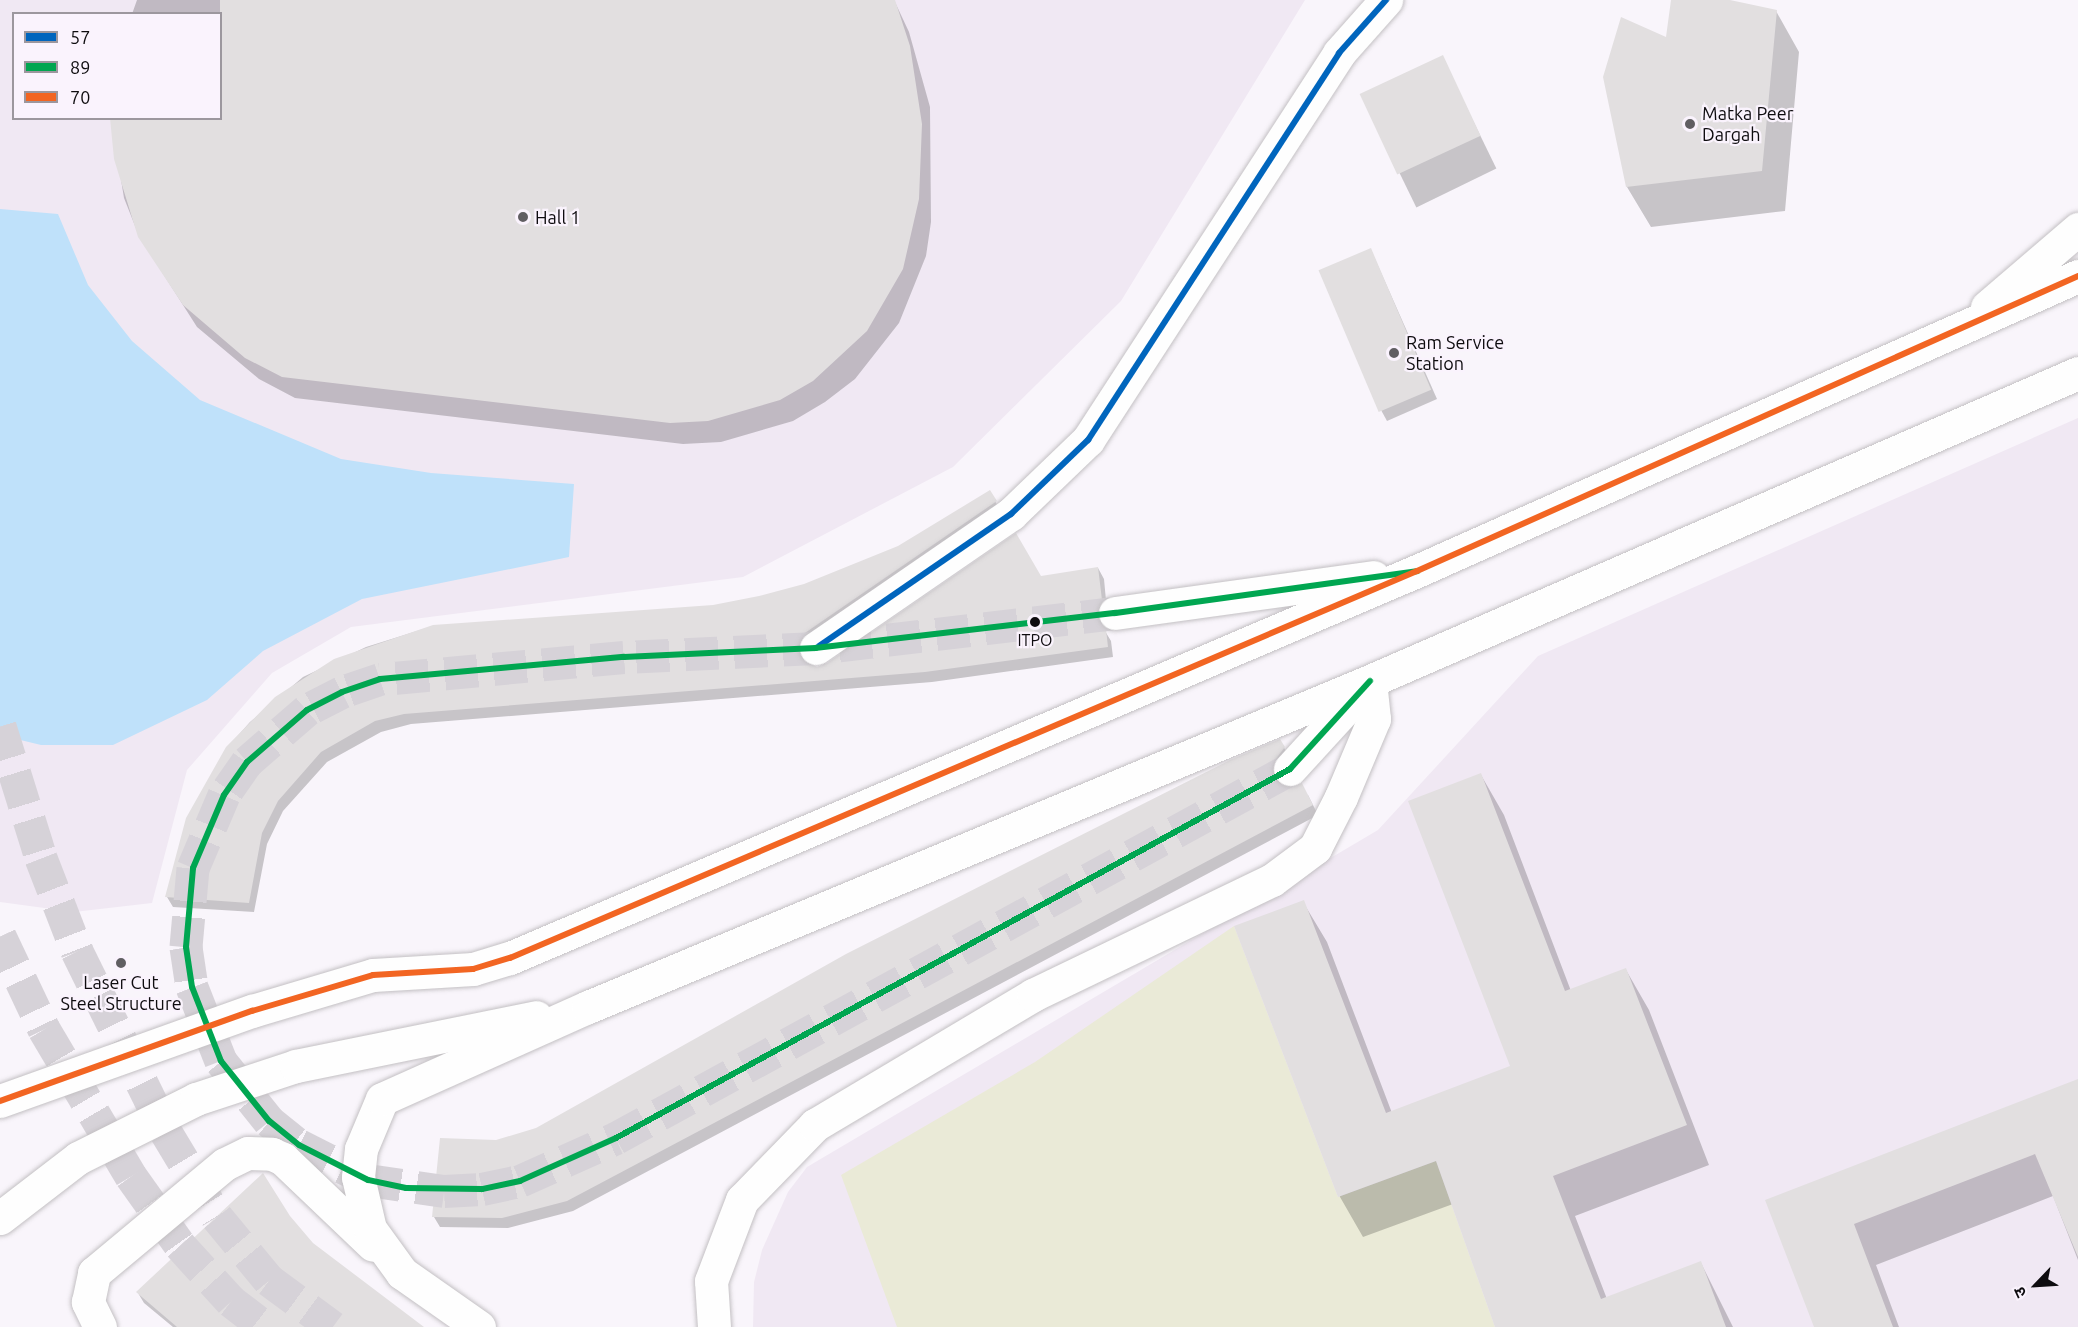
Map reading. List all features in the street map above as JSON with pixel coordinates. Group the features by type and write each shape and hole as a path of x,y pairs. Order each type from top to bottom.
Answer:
{"main road":[{"path":"816,648 1011,514 1088,440 1339,53 1386,0"},
{"path":"1976,319 2006,287 2078,229"},
{"path":"0,1101 252,1011 373,975 473,969 510,958 1417,571 1976,319 2078,276"},
{"path":"402,1273 370,1229 358,1177 361,1149 382,1099 588,1007 1370,681 2078,373"},
{"path":"1115,613 1417,571"},
{"path":"1290,769 1370,681"},
{"path":"714,1327 711,1281 742,1200 815,1125 1033,995 1272,880 1315,848 1341,797 1374,718 1370,681"},
{"path":"0,1218 78,1158 196,1099 296,1066 437,1034 588,1007"},
{"path":"100,1327 88,1302 94,1273 225,1164 248,1153 272,1154 293,1166 402,1273 479,1327"}],"shaded area":[{"path":"0,0 1305,0 1121,301 953,467 743,577 351,627 272,673 187,770 152,903 74,912 0,902"},
{"path":"2078,418 2078,1327 753,1327 754,1282 762,1250 788,1192 807,1167 1378,830 1538,656"}],"green space":[{"path":"1234,926 1338,1197 1436,1161 1495,1327 897,1327 841,1175 1035,1062"}],"water":[{"path":"0,209 58,214 88,285 132,341 200,400 341,459 431,473 574,484 569,557 362,599 263,651 207,700 113,745 41,745 0,735"}],"building":[{"name":"Hall 1","path":"220,0 895,0 910,46 922,124 919,199 903,269 867,331 813,381 780,400 708,421 670,423 282,377 245,358 183,305 138,237 114,159 110,120 222,120 222,12 220,12"},
{"name":"Matka Peer Dargah","path":"1671,0 1730,0 1777,10 1762,171 1626,187 1603,77 1621,17 1666,37"},
{"path":"1443,55 1481,136 1397,175 1360,94"},
{"path":"1371,248 1431,390 1379,412 1319,270"},
{"path":"990,490 997,501 805,633 797,649 801,659 817,667 827,663 1016,533 1041,576 1098,567 1102,600 1096,615 1106,629 1108,647 925,672 404,714 375,721 321,752 278,801 262,833 249,903 165,897 186,818 226,747 275,697 334,659 433,625 713,605 759,596 804,584 898,546"},
{"path":"1280,739 1285,747 1272,764 1272,775 1285,787 1302,783 1313,805 567,1201 502,1218 432,1217 440,1138 496,1140 536,1128 846,954 1230,760"},
{"path":"1481,773 1565,991 1626,968 1687,1125 1553,1176 1601,1299 1701,1261 1726,1327 1495,1327 1436,1161 1338,1197 1234,926 1304,900 1386,1113 1510,1066 1408,801"},
{"path":"2078,1079 2078,1257 2035,1154 1854,1224 1893,1327 1814,1327 1765,1200"},
{"path":"263,1173 290,1216 313,1243 424,1327 177,1327 136,1292"}],"tunnel":[{"path":"1115,613 816,648 624,657 380,679 342,692 307,710 247,762 224,795 193,868 186,947 192,987 221,1061 269,1121 299,1145 368,1180 444,1191 482,1189 520,1181 616,1138 1290,769"},
{"path":"0,726 41,858 77,951 166,1132 217,1217 269,1280 333,1327"},
{"path":"0,936 44,1029 131,1176 180,1245 231,1301 265,1327"}],"transit line":[{"name":"57","path":"819,646 1011,514 1088,440 1339,53 1386,0"},
{"name":"70","path":"0,1101 252,1011 373,975 473,969 510,958 1417,571 2078,276"},
{"name":"89","path":"1370,681 1290,769 616,1138 520,1181 482,1189 406,1188 368,1180 299,1145 269,1121 221,1061 192,987 186,947 193,868 224,795 247,762 307,710 342,692 380,679 624,657 816,648 1115,613 1417,571"}],"place":[{"name":"Matka Peer Dargah","path":"1690,124"},
{"name":"Hall 1","path":"523,217"},
{"name":"Ram Service Station","path":"1394,353"},
{"name":"ITPO","path":"1035,622"},
{"name":"Laser Cut Steel Structure","path":"121,963"}]}
